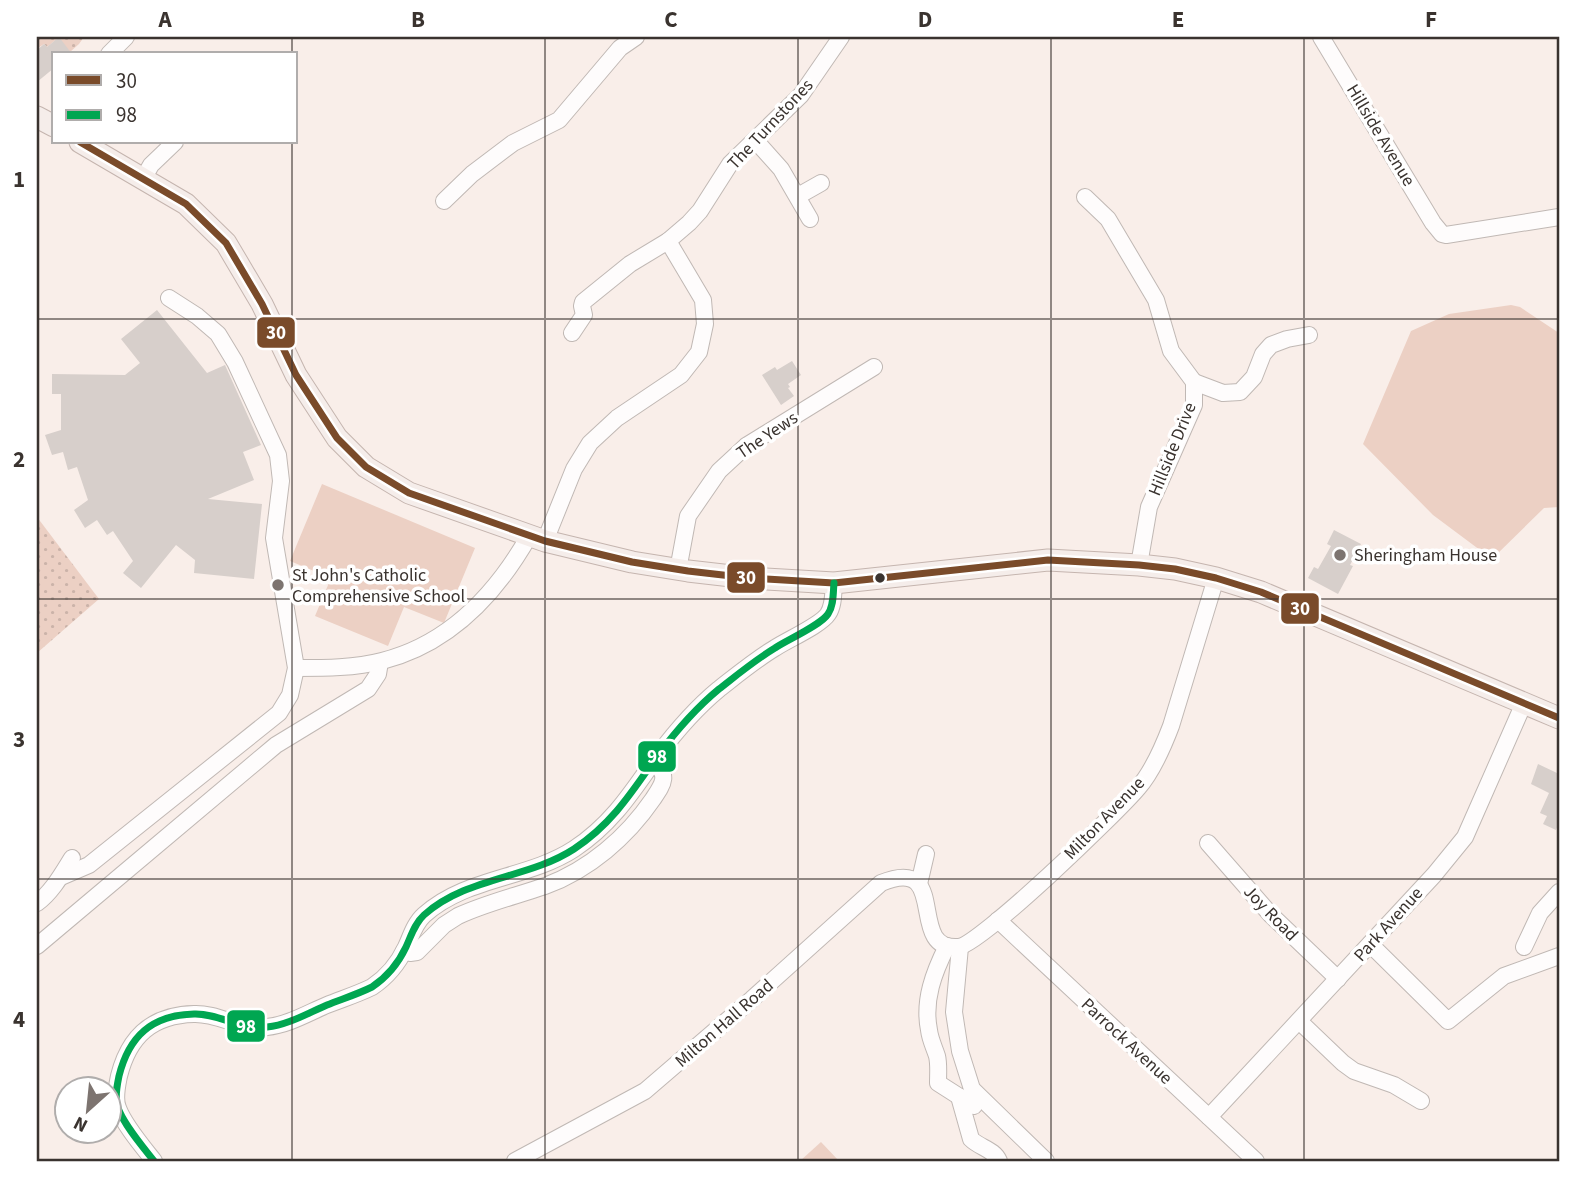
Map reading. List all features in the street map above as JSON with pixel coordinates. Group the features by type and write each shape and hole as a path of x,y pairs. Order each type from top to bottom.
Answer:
{"main road":[{"path":"83,144 186,204 226,243 262,304 296,374 337,439 366,467 409,493 537,538 607,557 678,570 749,578 834,583 1048,560 1175,569 1261,592 1559,718"}],"street":[{"path":"111,52 126,37"},
{"path":"444,201 472,174 513,143 559,120 621,48 636,37"},
{"name":"The Turnstones","path":"572,333 584,315 583,302 630,264 668,241 695,217 730,164 804,92 841,37"},
{"name":"Hillside Avenue","path":"1321,37 1440,233 1446,235 1559,217"},
{"path":"755,139 781,169 810,219"},
{"path":"143,179 152,165 173,144"},
{"path":"798,196 821,183"},
{"name":"Hillside Drive","path":"1085,197 1108,219 1156,300 1171,351 1194,382 1194,405 1149,507 1139,565"},
{"path":"296,668 342,667 380,662 414,651 457,625 486,598 537,538 587,446 617,418 681,375 699,352 705,324 703,300 668,241"},
{"path":"61,877 89,865 279,713 290,695 296,668 274,538 281,481 278,455 235,362 218,334 169,298"},
{"path":"1194,382 1223,393 1240,392 1254,377 1271,345 1309,335"},
{"name":"The Yews","path":"678,570 688,516 719,471 746,446 874,367"},
{"name":"Milton Avenue","path":"953,946 971,942 998,920 1101,827 1140,786 1171,726 1216,578"},
{"path":"154,1161 122,1115 116,1101 123,1061 133,1041 144,1029 164,1019 196,1013 252,1027 274,1026 372,987 391,971 422,917 443,902 475,887 549,862 591,837 618,811 689,717 763,656 827,615 834,583"},
{"path":"37,946 276,745 368,689 378,674 380,662"},
{"name":"Park Avenue","path":"1209,1117 1434,875 1465,837 1524,703"},
{"name":"Joy Road","path":"1208,843 1266,911 1338,979"},
{"path":"926,853 919,884 928,920 932,932 940,941 953,946"},
{"path":"37,903 61,877 72,858"},
{"name":"Milton Hall Road","path":"515,1161 645,1091 881,883 911,877 919,884"},
{"path":"1524,947 1540,913 1559,892"},
{"name":"Parrock Avenue","path":"998,920 1256,1161"},
{"path":"1370,944 1448,1021 1504,976 1559,956"},
{"path":"953,946 935,972 927,1009 928,1028 937,1059 932,1080 967,1101 960,1102 972,1140 995,1154 999,1161"},
{"path":"953,946 954,1012 960,1051 972,1089 1046,1161"},
{"path":"1299,1021 1354,1071 1394,1085 1421,1101"}],"shaded area":[{"path":"37,37 84,37 70,52 58,38 47,47 44,44 38,48 40,54 37,56"},
{"path":"1511,305 1520,307 1559,333 1559,507 1544,508 1492,559 1433,515 1363,444 1411,331 1449,314"},
{"path":"322,484 475,548 444,623 404,607 388,646 315,616 331,578 290,561"},
{"path":"37,517 99,599 37,653"},
{"path":"821,1142 839,1161 800,1161"}],"building":[{"path":"59,37 70,52 52,52 52,70 37,82 37,50 44,44 47,47"},
{"path":"157,310 207,373 225,365 261,445 243,452 254,480 208,499 262,504 254,579 194,573 195,560 176,545 141,588 123,573 133,561 113,531 107,535 97,520 85,528 74,510 88,500 77,467 68,470 63,452 52,455 45,435 61,430 61,394 52,394 52,374 125,375 140,363 121,339"},
{"path":"792,361 801,375 788,384 794,396 781,405 762,375"},
{"name":"Sheringham House","path":"1334,530 1361,544 1338,594 1308,578 1314,567 1318,569 1331,546 1327,544"},
{"path":"1538,764 1557,773 1559,768 1559,822 1556,830 1543,824 1547,816 1540,813 1549,793 1531,784"}],"transit line":[{"name":"30","path":"83,144 186,204 226,243 262,304 296,375 337,438 366,467 409,493 545,541 632,562 749,578 834,583 1048,560 1175,569 1261,592 1559,718"},
{"name":"98","path":"154,1161 134,1136 116,1101 123,1062 144,1030 166,1018 194,1014 212,1016 249,1027 275,1026 372,987 396,964 421,918 441,902 478,885 556,859 600,829 672,737 702,704 760,658 828,614 834,583"}],"place":[{"name":"Sheringham House","path":"1340,555"},
{"name":"St John's Catholic Comprehensive School","path":"278,585"}]}
